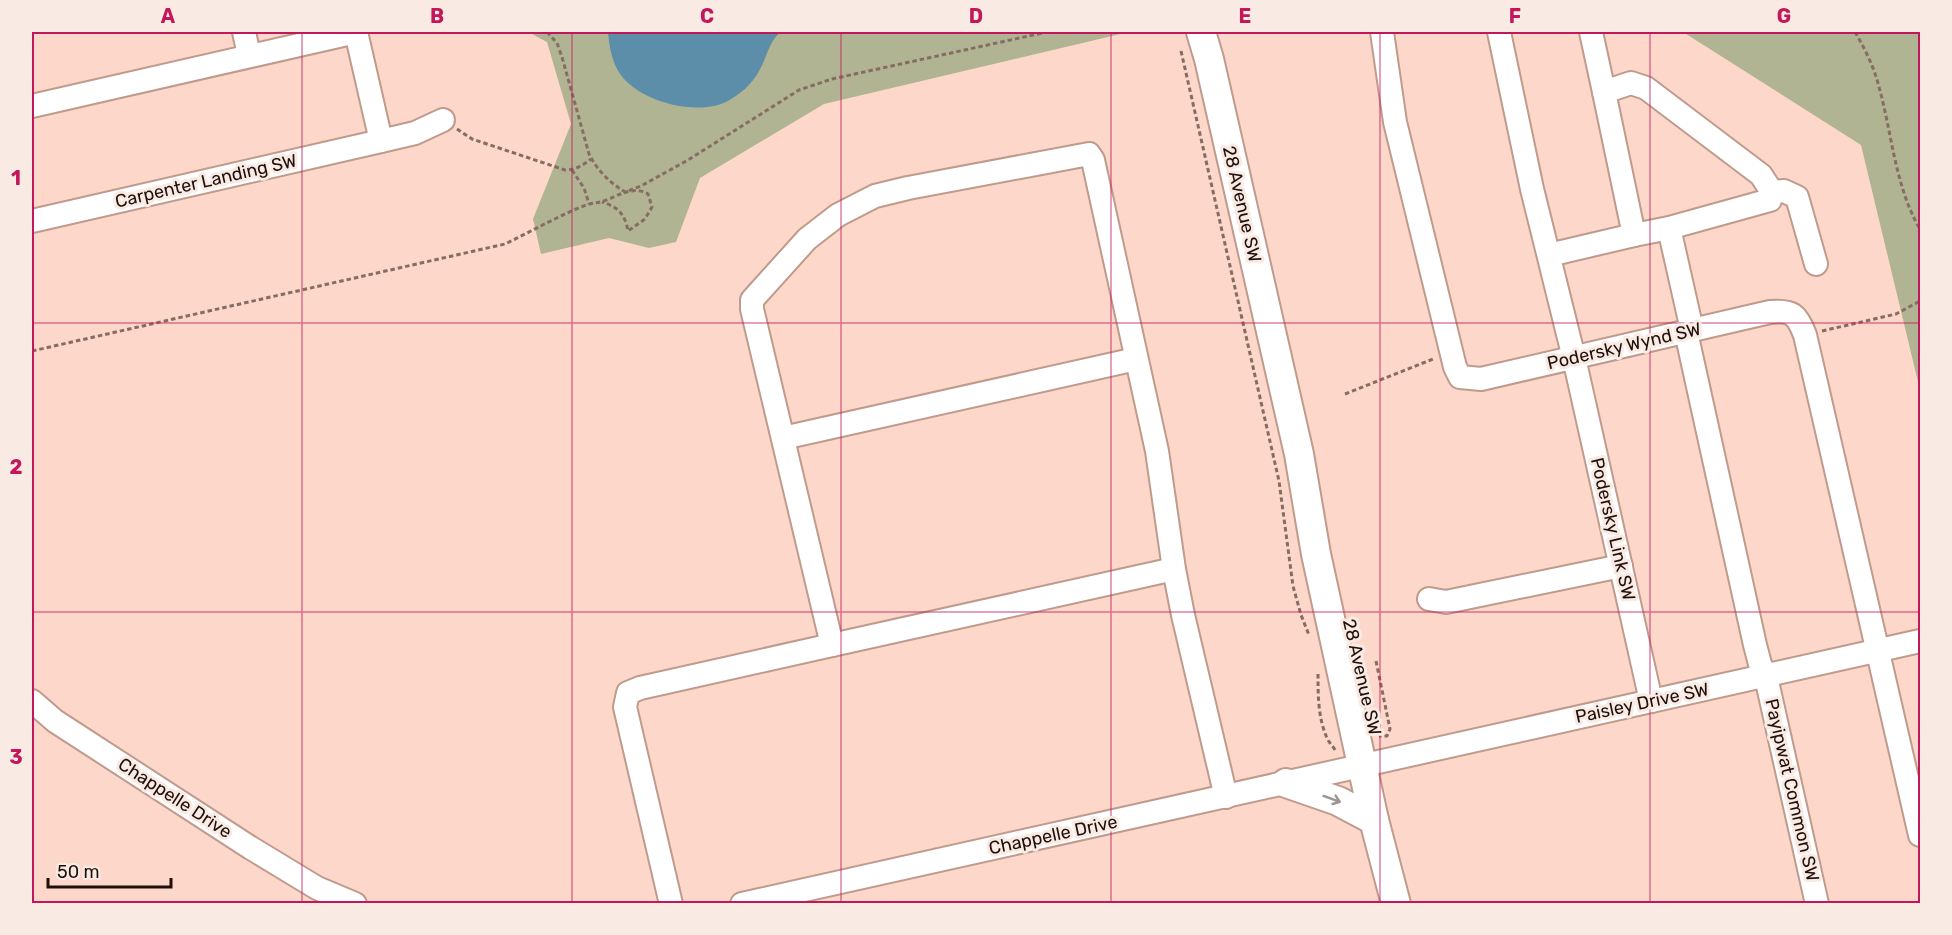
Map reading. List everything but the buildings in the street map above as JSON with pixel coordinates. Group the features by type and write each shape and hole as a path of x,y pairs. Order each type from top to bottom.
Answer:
{"main road":[{"name":"28 Avenue SW","path":"1191,40 1208,45 1299,454 1316,554 1377,754 1413,903"},
{"name":"28 Avenue SW","path":"1377,754 1374,820 1396,903"},
{"path":"1287,783 1338,801 1374,820"}],"street":[{"path":"244,32 249,55"},
{"path":"32,106 356,32 381,141"},
{"name":"Podersky Wynd SW","path":"1382,32 1395,122 1451,351 1460,377 1470,380 1481,379 1782,311 1791,313 1800,322 1805,335 1920,835"},
{"name":"Podersky Link SW","path":"1499,32 1532,189 1574,357 1651,701"},
{"path":"1591,32 1634,235"},
{"path":"1549,255 1669,228 1770,200 1772,192 1761,175 1646,88 1631,83 1604,92"},
{"name":"Carpenter Landing SW","path":"32,222 415,133 443,120"},
{"path":"832,645 752,309 752,300 807,239 838,216 875,196 1089,154 1093,160 1161,470 1174,569 1183,615 1226,797"},
{"path":"1772,192 1784,191 1797,197 1816,264"},
{"name":"Payipwat Common SW","path":"1669,228 1755,645 1766,676 1817,903"},
{"path":"783,438 1137,359"},
{"path":"1429,599 1446,602 1621,566"},
{"path":"671,903 625,707 628,693 640,688 1174,569"},
{"name":"Paisley Drive SW","path":"1377,754 1651,701 1920,641"},
{"name":"Chappelle Drive","path":"32,701 56,721 251,848 313,896 355,903"},
{"name":"Chappelle Drive","path":"742,903 1287,783 1377,754"}],"path":[{"path":"547,32 557,44 562,57 591,159 607,179 625,192 643,191 648,194 652,207 645,219 628,231 624,216 619,210 602,202"},
{"path":"32,351 505,244 589,204 602,202 641,186 688,160 786,98 815,84 1047,32"},
{"path":"1855,32 1868,54 1879,85 1906,198 1920,228"},
{"path":"1191,40 1278,481 1293,585 1301,615 1312,642"},
{"path":"443,120 472,139 565,170 572,170 591,159"},
{"path":"572,170 584,188 589,204"},
{"path":"1805,335 1896,314 1920,301"},
{"path":"1345,394 1451,351"},
{"path":"1376,661 1390,729 1377,754"},
{"path":"1318,671 1319,708 1327,740 1333,746"}],"green space":[{"path":"528,32 1129,32 824,104 700,178 676,242 649,248 609,238 541,254 533,219 571,124 547,42"},
{"path":"1683,32 1920,32 1920,390 1861,145"}],"water":[{"path":"608,32 781,32 771,44 758,73 745,89 726,102 697,108 649,97 624,79 613,59"}]}
